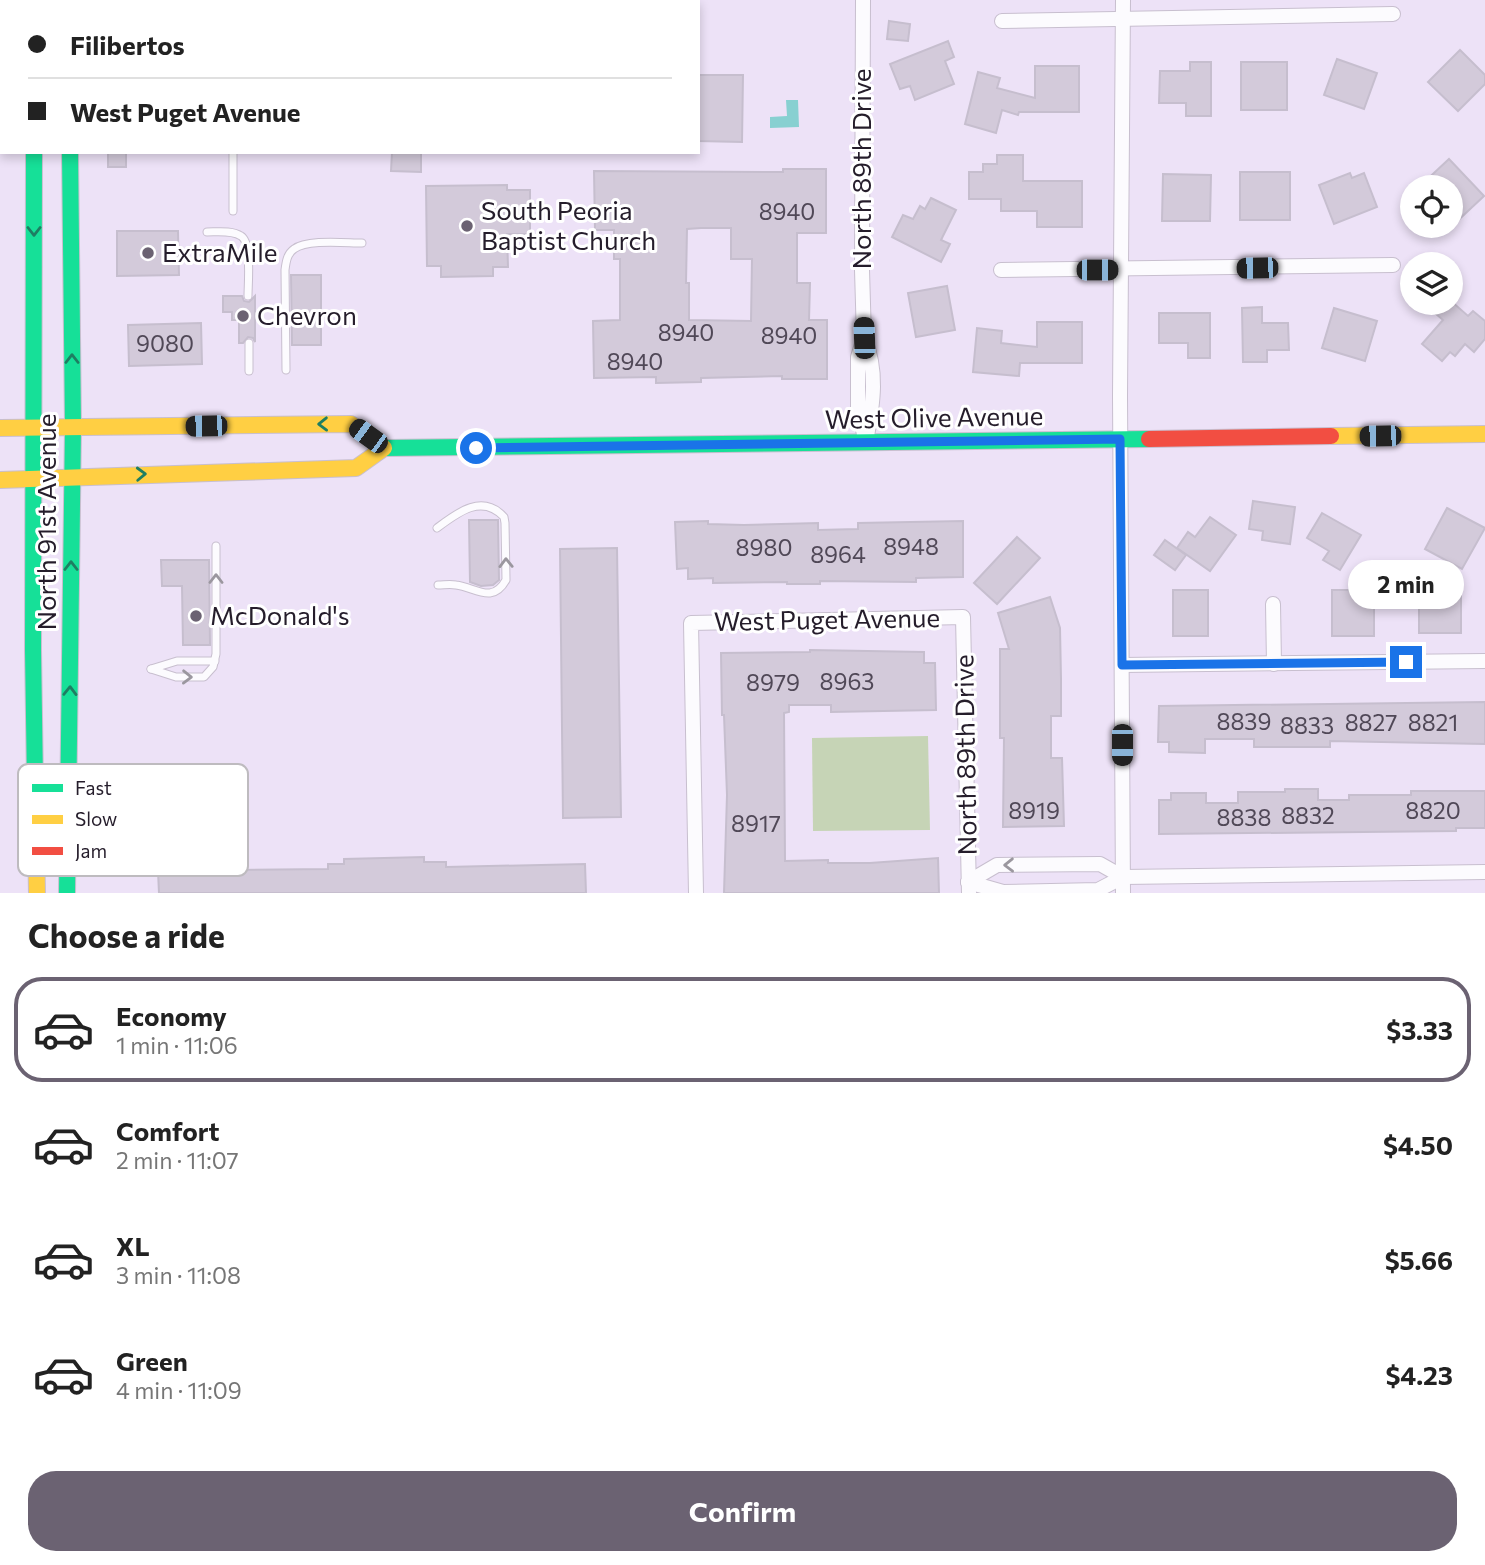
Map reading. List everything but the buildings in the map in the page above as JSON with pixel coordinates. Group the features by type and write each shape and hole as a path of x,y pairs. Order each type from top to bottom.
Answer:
{"main road":[{"name":"North 91st Avenue","path":"34,154 35,764"},
{"name":"North 91st Avenue","path":"69,764 73,427 70,154"},
{"path":"0,428 351,424 384,448 356,468 0,480"},
{"name":"West Olive Avenue","path":"384,448 530,449 1485,434"}],"street":[{"name":"North 89th Drive","path":"863,0 864,338 858,357 858,408 866,443"},
{"path":"1123,0 1120,439 1123,893"},
{"path":"1002,21 1392,14"},
{"path":"1001,270 1393,265"},
{"path":"1273,604 1274,663"},
{"name":"North 89th Drive","path":"963,617 968,887"},
{"name":"West Puget Avenue","path":"696,893 691,623 963,617"},
{"path":"1122,665 1485,661"},
{"path":"1054,864 1054,891"},
{"path":"968,887 997,865 1100,864 1123,877"},
{"path":"968,887 1003,892 1098,890 1123,877 1485,872"}],"lane":[{"path":"233,154 233,211"},
{"path":"207,232 242,236 247,243 248,296"},
{"path":"286,370 287,257 294,248 308,243 362,243"},
{"path":"249,343 249,371"},
{"path":"437,528 464,507 491,507 504,517 505,523 506,580 498,592 479,593 458,585 438,585"},
{"path":"215,661 177,661 151,669 177,677 204,677 210,673 215,661 216,546"}],"shaded area":[{"path":"786,100 798,100 799,127 770,128 770,117 787,116"},
{"path":"928,736 930,830 813,831 812,738"}],"traffic: fast":[{"path":"34,154 35,764"},
{"path":"69,764 73,427 70,154"},
{"path":"361,431 384,448 1149,439"},
{"path":"67,876 67,893"}],"traffic: slow":[{"path":"0,428 351,424 361,431"},
{"path":"1331,436 1485,434"},
{"path":"0,480 356,468 384,448"},
{"path":"37,876 37,893"}],"traffic: jam":[{"path":"1149,439 1331,436"}],"place":[{"name":"South Peoria Baptist Church","path":"467,226"},
{"name":"ExtraMile","path":"148,253"},
{"name":"Chevron","path":"243,316"},
{"name":"McDonald's","path":"196,616"}],"route":[{"path":"476,448 1120,439 1122,665 1406,662"}]}
